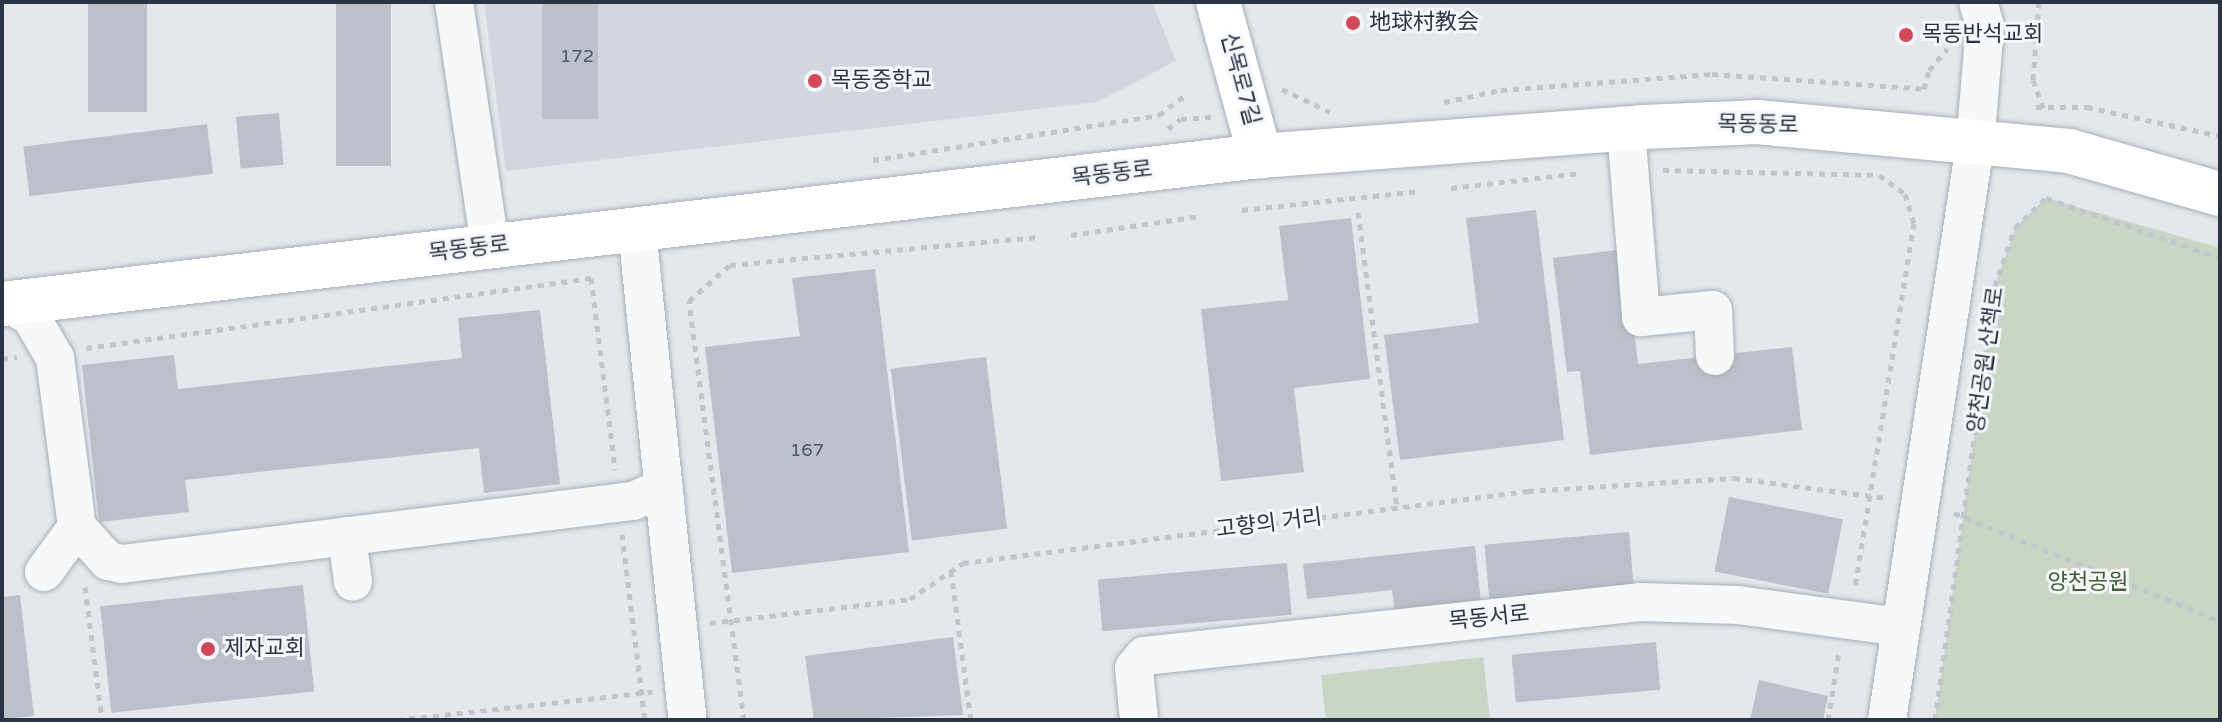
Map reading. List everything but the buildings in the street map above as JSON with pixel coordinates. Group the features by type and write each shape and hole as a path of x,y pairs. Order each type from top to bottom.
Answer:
{"main road":[{"name":"신목로7길","path":"1218,2 1260,156"},
{"name":"목동동로","path":"5,304 1260,156 1757,122 1975,145 2069,151 2220,194"}],"street":[{"path":"454,2 490,247"},
{"path":"1887,720 1975,145 1980,17"},
{"path":"1626,129 1641,317 1713,310 1715,356"},
{"path":"637,230 686,704"},
{"path":"5,304 31,317 53,352 77,527 108,561 122,564 619,503 648,497 664,487"},
{"path":"44,572 77,527"},
{"path":"347,536 353,582"},
{"name":"목동서로","path":"1139,720 1134,668 1144,656 1640,602 1738,605 1901,627"}],"path":[{"path":"2039,2 2033,80 2044,113 2064,118"},
{"path":"1440,103 1501,90 1712,74 1924,89 1929,70 1980,17"},
{"path":"1276,74 1280,88 1334,114"},
{"path":"862,162 1159,115 1186,95"},
{"path":"1650,170 1879,175 1905,194 1914,223 1872,496 1853,595"},
{"path":"1451,188 1584,172"},
{"path":"1242,210 1421,191"},
{"name":"양천공원 산책로","path":"1935,720 1995,286 2015,228 2046,198 2220,258"},
{"path":"1358,212 1397,508"},
{"path":"1071,235 1199,216"},
{"path":"744,720 689,301 730,265 1039,237"},
{"path":"2,359 591,278 645,720"},
{"name":"고향의 거리","path":"678,627 910,599 963,563 1528,491 1734,478 1920,502 2220,621"},
{"path":"951,571 971,720"},
{"path":"85,587 102,720"},
{"path":"1828,720 1841,638"},
{"path":"397,720 642,693 686,704"}],"shaded area":[{"name":"목동중학교","path":"484,2 1152,2 1176,61 1097,102 506,171"}],"green space":[{"name":"양천공원","path":"2046,198 2220,248 2220,720 1935,720 1995,286 2015,228"},
{"path":"1483,657 1490,720 1326,720 1321,675"}],"place":[{"name":"地球村教会","path":"1353,23"},
{"name":"목동반석교회","path":"1906,35"},
{"name":"목동중학교","path":"815,81"},
{"name":"제자교회","path":"208,649"}]}
